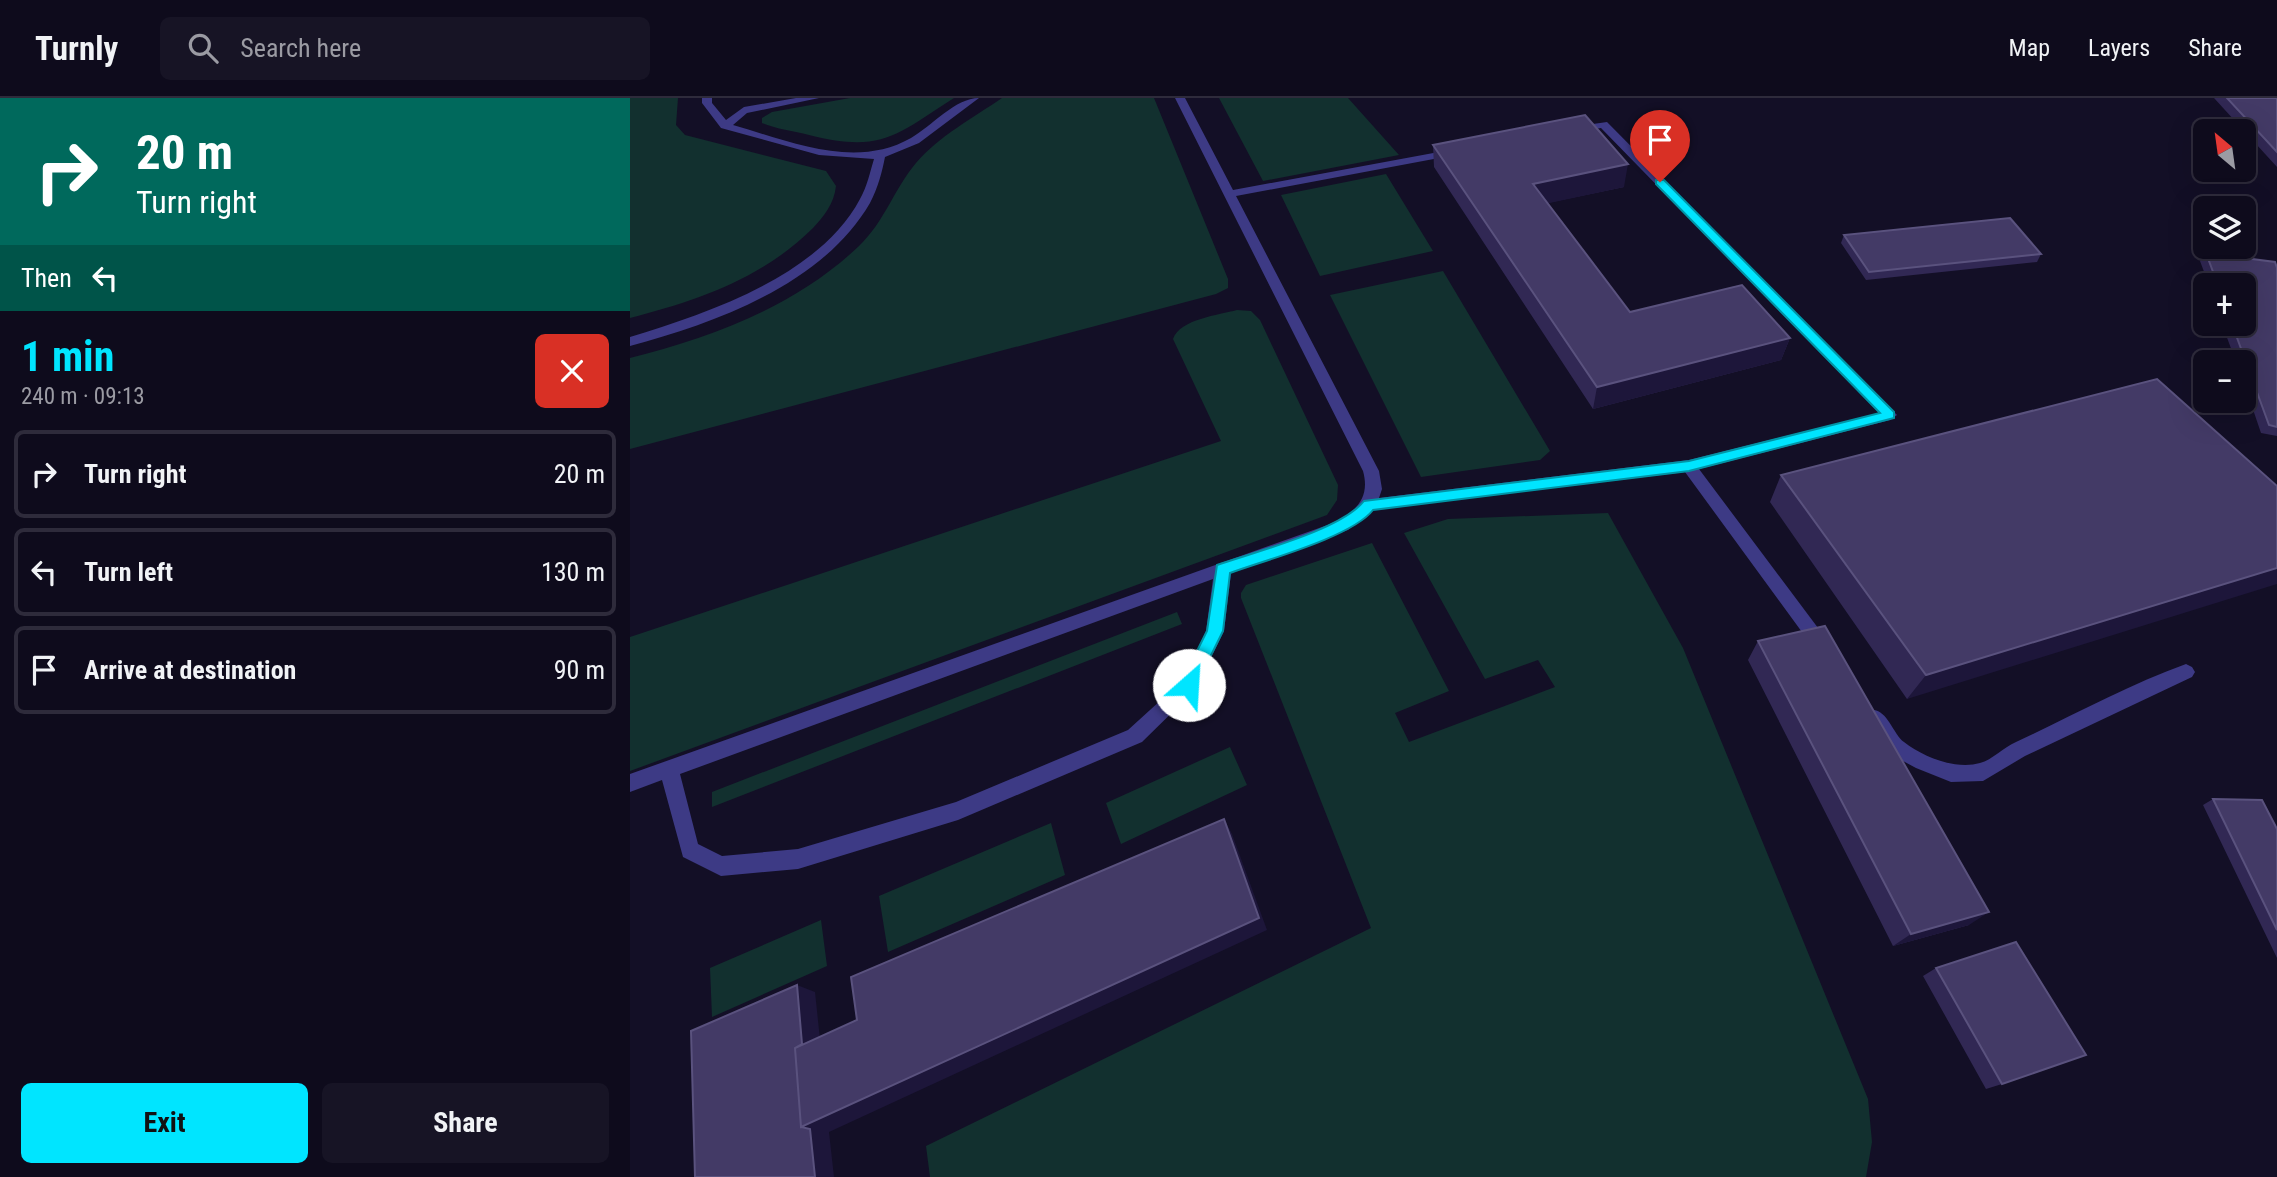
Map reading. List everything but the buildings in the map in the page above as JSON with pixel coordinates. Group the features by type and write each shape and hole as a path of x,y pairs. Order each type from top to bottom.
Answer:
{"lane":[{"path":"707,98 707,103 724,126 828,154 880,155 928,133 974,98"},
{"path":"724,126 744,110 814,98"},
{"path":"630,783 1342,526 1362,514 1369,505 1375,488 1371,471 1180,98"},
{"path":"1369,505 1689,466 1889,415 1603,124 1563,131"},
{"path":"1229,194 1469,149"},
{"path":"630,342 724,310 808,262 863,206 874,180 880,155"},
{"path":"1689,466 1839,669"},
{"path":"669,769 690,850 721,866 798,859 958,811 1135,736 1189,685 1215,631 1223,569"},
{"path":"1863,703 1897,748 1951,773 1983,772 2018,750 2186,672"}],"green space":[{"path":"630,98 678,98 676,125 685,135 826,171 836,186 831,204 825,214 794,246 751,274 680,304 630,318"},
{"path":"850,98 954,98 901,131 871,141 833,140 762,123 762,118 772,112"},
{"path":"1002,98 1154,98 1228,279 1228,288 1216,294 630,449 630,358 692,340 752,317 808,286 868,236 908,173 925,153"},
{"path":"1219,98 1348,98 1399,155 1263,181"},
{"path":"1386,174 1433,251 1320,276 1281,195"},
{"path":"1443,271 1550,451 1540,460 1421,477 1330,295"},
{"path":"1237,310 1251,311 1260,320 1338,485 1337,500 1327,515 630,771 630,637 1221,441 1173,339 1177,332 1192,322"},
{"path":"1608,513 1683,648 1868,1099 1872,1142 1866,1177 930,1177 926,1146 1371,928 1241,598 1246,585 1372,543 1449,691 1395,713 1409,742 1555,687 1538,660 1485,679 1404,533 1448,519"},
{"path":"1177,612 1182,624 712,807 712,792"},
{"path":"1230,747 1247,785 1121,844 1106,803"},
{"path":"1051,823 1065,875 888,952 879,896"},
{"path":"821,920 827,966 712,1017 710,968"}],"route":[{"path":"1189,685 1215,631 1223,569 1342,526 1362,514 1369,505 1689,466 1889,415 1660,182"}]}
